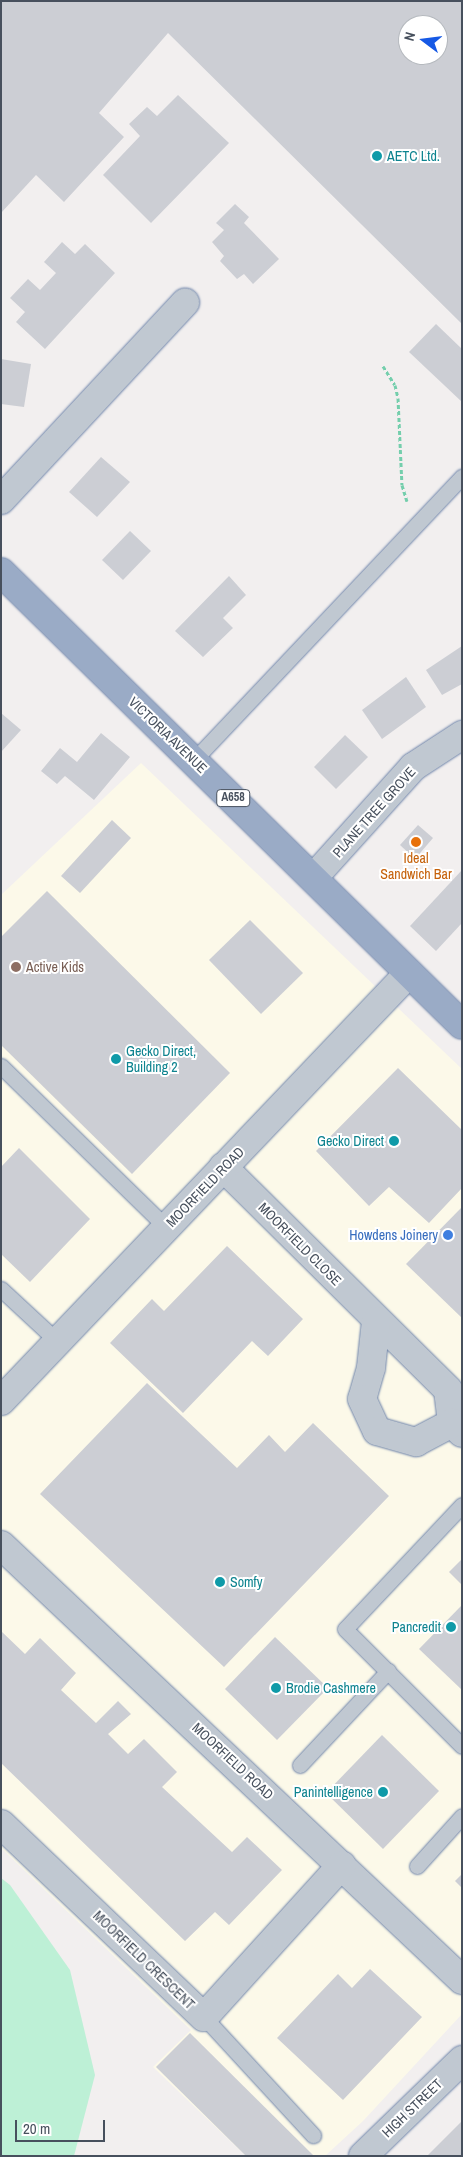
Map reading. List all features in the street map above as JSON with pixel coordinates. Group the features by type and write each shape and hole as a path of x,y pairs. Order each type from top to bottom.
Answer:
{"highway":[{"name":"VICTORIA AVENUE","path":"3,578 194,760 462,1025"}],"street":[{"path":"1,500 185,303"},
{"name":"PLANE TREE GROVE","path":"314,877 413,767 462,735"},
{"name":"MOORFIELD ROAD","path":"1,1401 409,973"},
{"name":"MOORFIELD CLOSE","path":"223,1168 448,1390 457,1428 416,1442 377,1431 362,1399 371,1368 376,1321"},
{"name":"MOORFIELD ROAD","path":"1,1545 462,1980"},
{"name":"MOORFIELD CRESCENT","path":"1,1824 204,2017 342,1865"},
{"name":"HIGH STREET","path":"363,2156 462,2060"}],"lane":[{"path":"194,760 462,477"},
{"path":"1,1066 166,1227"},
{"path":"1,1289 57,1341"},
{"path":"462,1505 346,1629 462,1746"},
{"path":"300,1766 388,1671"},
{"path":"417,1866 462,1816"},
{"path":"204,2017 313,2135"}],"path":[{"path":"383,366 395,385 398,398 404,496 424,517"}],"shaded area":[{"path":"141,763 462,1069 462,2014 363,2121 325,2156 246,2156 153,2067 191,2030 1,1848 1,895"}],"green space":[{"path":"1,1878 10,1885 70,1970 95,2075 74,2156 1,2156"}],"building":[{"name":"AETC Ltd.","path":"1,1 462,1 462,324 168,33 99,113 124,137 64,202 36,175 1,213"},
{"path":"178,95 229,143 151,223 103,175 140,136 129,124 147,107 157,116"},
{"path":"235,204 249,217 244,223 279,259 253,284 244,274 237,279 220,261 224,256 212,242 224,230 216,223"},
{"path":"62,242 75,254 85,244 115,273 45,349 16,322 25,312 10,298 28,279 40,290 56,273 44,262"},
{"path":"436,324 462,349 462,402 409,352"},
{"path":"1,359 31,364 24,407 1,404"},
{"path":"101,457 130,482 97,517 69,492"},
{"path":"130,531 151,551 123,580 102,560"},
{"path":"229,576 246,595 223,618 233,628 203,657 175,631"},
{"path":"462,646 462,684 442,695 426,670"},
{"path":"406,677 426,707 382,739 362,710"},
{"path":"1,713 21,730 1,752"},
{"path":"101,733 130,757 94,800 65,776 57,784 41,771 60,748 77,762"},
{"path":"345,735 368,757 336,789 314,767"},
{"path":"112,820 131,838 80,893 61,876"},
{"name":"Ideal Sandwich Bar","path":"418,825 433,838 415,859 400,845"},
{"path":"462,870 462,923 436,951 410,926"},
{"name":"Gecko Direct, Building 2","path":"47,891 230,1073 132,1174 1,1045 1,937"},
{"path":"250,920 303,973 261,1014 209,960"},
{"name":"Gecko Direct","path":"398,1068 462,1130 462,1188 429,1223 389,1187 369,1206 316,1151"},
{"path":"19,1148 90,1219 30,1282 1,1254 1,1167"},
{"name":"Howdens Joinery","path":"462,1207 462,1318 406,1264"},
{"path":"227,1246 303,1319 268,1356 252,1341 183,1413 110,1343 152,1299 164,1311"},
{"name":"Somfy","path":"147,1383 237,1468 269,1435 285,1452 313,1423 389,1496 224,1667 40,1494"},
{"path":"462,1559 462,1585 449,1572"},
{"name":"Pancredit","path":"462,1605 462,1690 419,1649"},
{"path":"1,1631 25,1654 40,1638 76,1673 61,1690 96,1723 118,1701 131,1714 108,1734 128,1754 144,1739 177,1772 162,1787 232,1852 247,1837 282,1870 229,1925 215,1912 185,1941 1,1763"},
{"name":"Brodie Cashmere","path":"275,1637 328,1688 277,1740 225,1689"},
{"name":"Panintelligence","path":"382,1735 439,1791 383,1849 326,1793"},
{"path":"462,1874 462,1888 455,1881"},
{"path":"370,1969 422,2017 343,2100 277,2038 338,1974 352,1988"},
{"path":"190,2033 314,2156 246,2156 156,2067"},
{"path":"462,2121 462,2156 427,2156"}],"place":[{"name":"AETC Ltd.","path":"377,156"},
{"name":"Ideal Sandwich Bar","path":"416,842"},
{"name":"Active Kids","path":"16,967"},
{"name":"Gecko Direct, Building 2","path":"116,1059"},
{"name":"Gecko Direct","path":"394,1141"},
{"name":"Howdens Joinery","path":"448,1235"},
{"name":"Somfy","path":"220,1582"},
{"name":"Pancredit","path":"451,1627"},
{"name":"Brodie Cashmere","path":"276,1688"},
{"name":"Panintelligence","path":"383,1792"}]}
